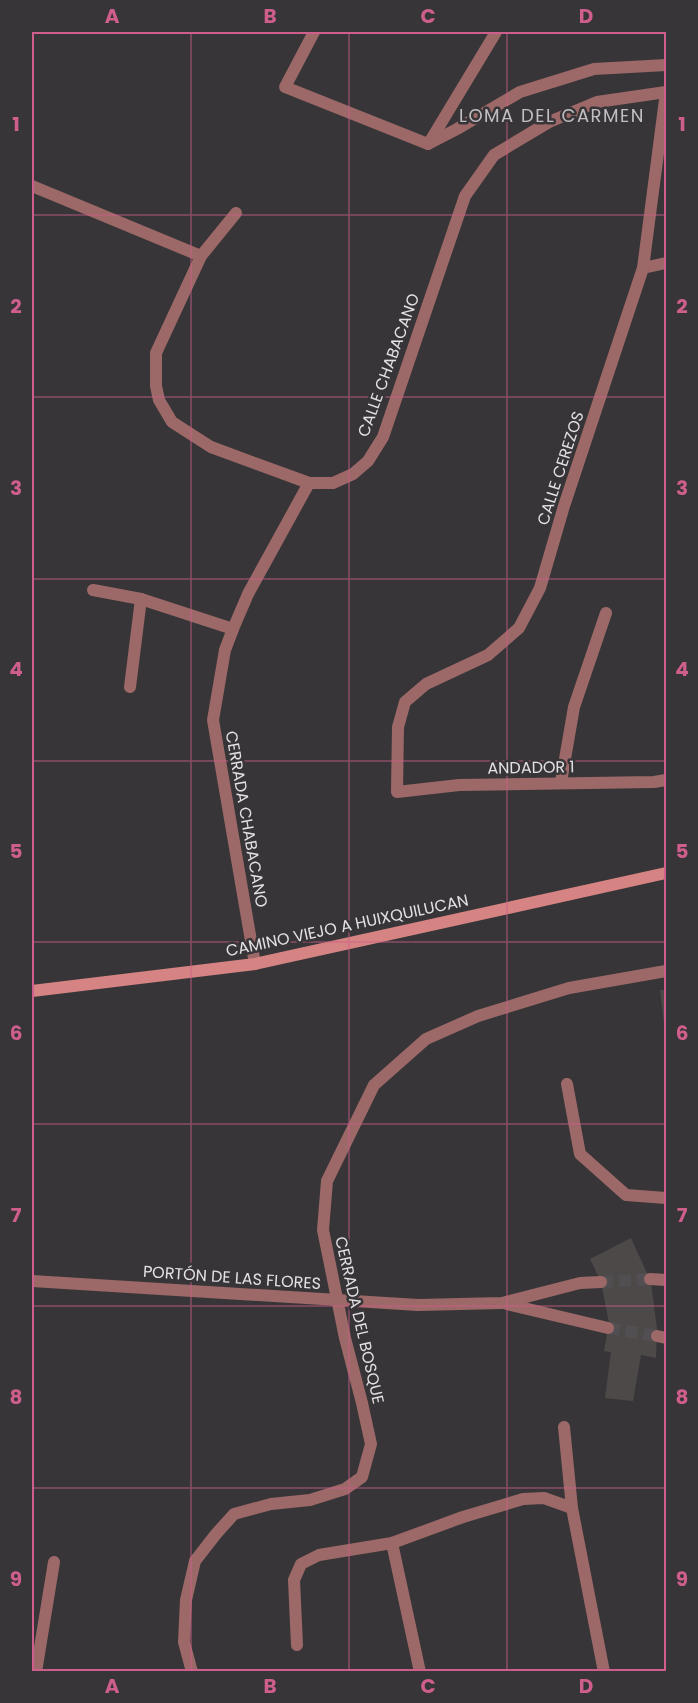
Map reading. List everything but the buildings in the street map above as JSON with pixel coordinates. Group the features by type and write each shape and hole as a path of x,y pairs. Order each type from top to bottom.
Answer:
{"main road":[{"name":"CAMINO VIEJO A HUIXQUILUCAN","path":"32,991 255,964 666,873"}],"street":[{"path":"314,32 285,87 428,144 520,92 594,69 666,65"},
{"path":"428,144 496,32"},
{"name":"CALLE CEREZOS","path":"397,792 398,727 405,702 426,684 488,655 519,628 540,588 564,506 643,268 666,92"},
{"name":"CALLE CHABACANO","path":"236,213 201,256 156,353 156,386 159,400 172,422 211,447 309,483 333,483 353,474 368,461 383,438 465,196 494,155 549,122 597,102 666,92"},
{"path":"32,186 201,256"},
{"path":"643,268 666,263"},
{"name":"CERRADA CHABACANO","path":"255,964 213,720 225,650 233,629 248,594 309,483"},
{"path":"93,590 141,599 233,629"},
{"path":"130,687 141,599"},
{"path":"561,782 574,706 606,613"},
{"name":"ANDADOR 1","path":"397,792 459,785 666,780"},
{"name":"CERRADA DEL BOSQUE","path":"192,1671 184,1642 186,1600 195,1561 216,1534 234,1514 271,1504 310,1500 345,1489 362,1477 371,1444 345,1338 323,1230 327,1181 374,1085 426,1039 478,1016 569,988 666,971"},
{"path":"567,1084 580,1154 626,1196 666,1198"},
{"path":"650,1279 666,1280"},
{"name":"PORTÓN DE LAS FLORES","path":"32,1281 418,1305 502,1303 580,1283 601,1282"},
{"name":"PORTÓN DE LAS FLORES","path":"502,1303 608,1328"},
{"path":"564,1427 572,1508 604,1671"},
{"path":"297,1644 294,1581 301,1564 319,1555 392,1544 463,1517 523,1499 544,1498 572,1508"},
{"path":"392,1544 420,1671"},
{"path":"36,1671 54,1562"}],"tunnel":[{"path":"601,1282 650,1279"},
{"path":"608,1328 657,1336"}],"district":[{"name":"LOMA DEL CARMEN","path":"552,116"}]}
